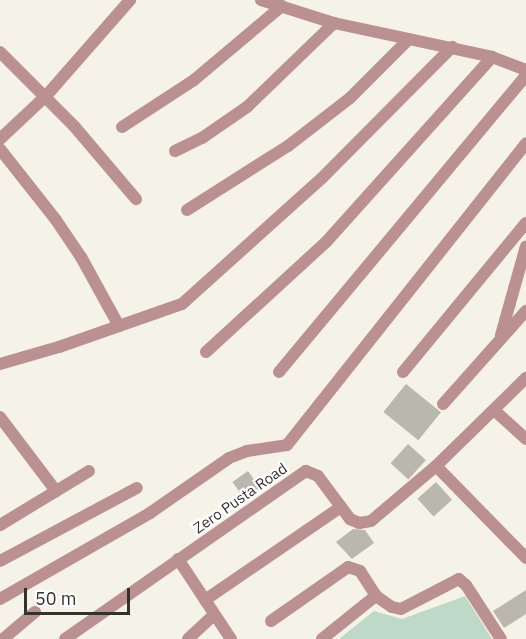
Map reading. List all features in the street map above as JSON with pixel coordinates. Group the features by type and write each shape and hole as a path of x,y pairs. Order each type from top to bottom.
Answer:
{"street":[{"path":"0,139 46,96 130,0"},
{"path":"261,0 334,23 492,57 526,70"},
{"path":"122,126 194,80 282,6"},
{"path":"175,151 202,138 247,107 334,23"},
{"path":"187,210 297,139 350,98 409,39"},
{"path":"0,364 171,309 188,298 322,178 452,47"},
{"path":"0,52 46,96 102,157 136,199"},
{"path":"206,352 327,241 492,57"},
{"path":"279,372 526,76"},
{"path":"0,599 150,513 229,458 247,451 287,445 526,143"},
{"path":"0,149 74,248 119,326"},
{"path":"403,372 526,223"},
{"path":"501,337 526,246"},
{"path":"443,404 526,311"},
{"path":"205,600 341,507 354,522 371,521 436,466 526,378"},
{"path":"494,410 526,439"},
{"path":"1,420 56,491"},
{"path":"436,466 526,558"},
{"path":"0,525 89,471"},
{"name":"Zero Pusta Road","path":"178,559 306,471 318,476 341,507"},
{"path":"0,561 137,488"},
{"path":"65,639 178,559 231,639"},
{"path":"271,621 348,567 360,571 376,596 392,607 401,609 454,580 463,580 501,639"},
{"path":"322,639 376,596"},
{"path":"3,639 35,612"},
{"path":"188,639 214,615"}],"green space":[{"path":"465,596 492,639 339,639 374,611 402,619"}],"building":[{"path":"406,384 441,412 418,440 383,412"},
{"path":"408,444 426,460 408,479 391,463"},
{"path":"248,471 260,488 244,499 232,482"},
{"path":"436,482 452,500 433,517 417,499"},
{"path":"353,529 365,530 374,543 352,559 336,542"},
{"path":"526,590 526,614 504,628 493,611"}]}
